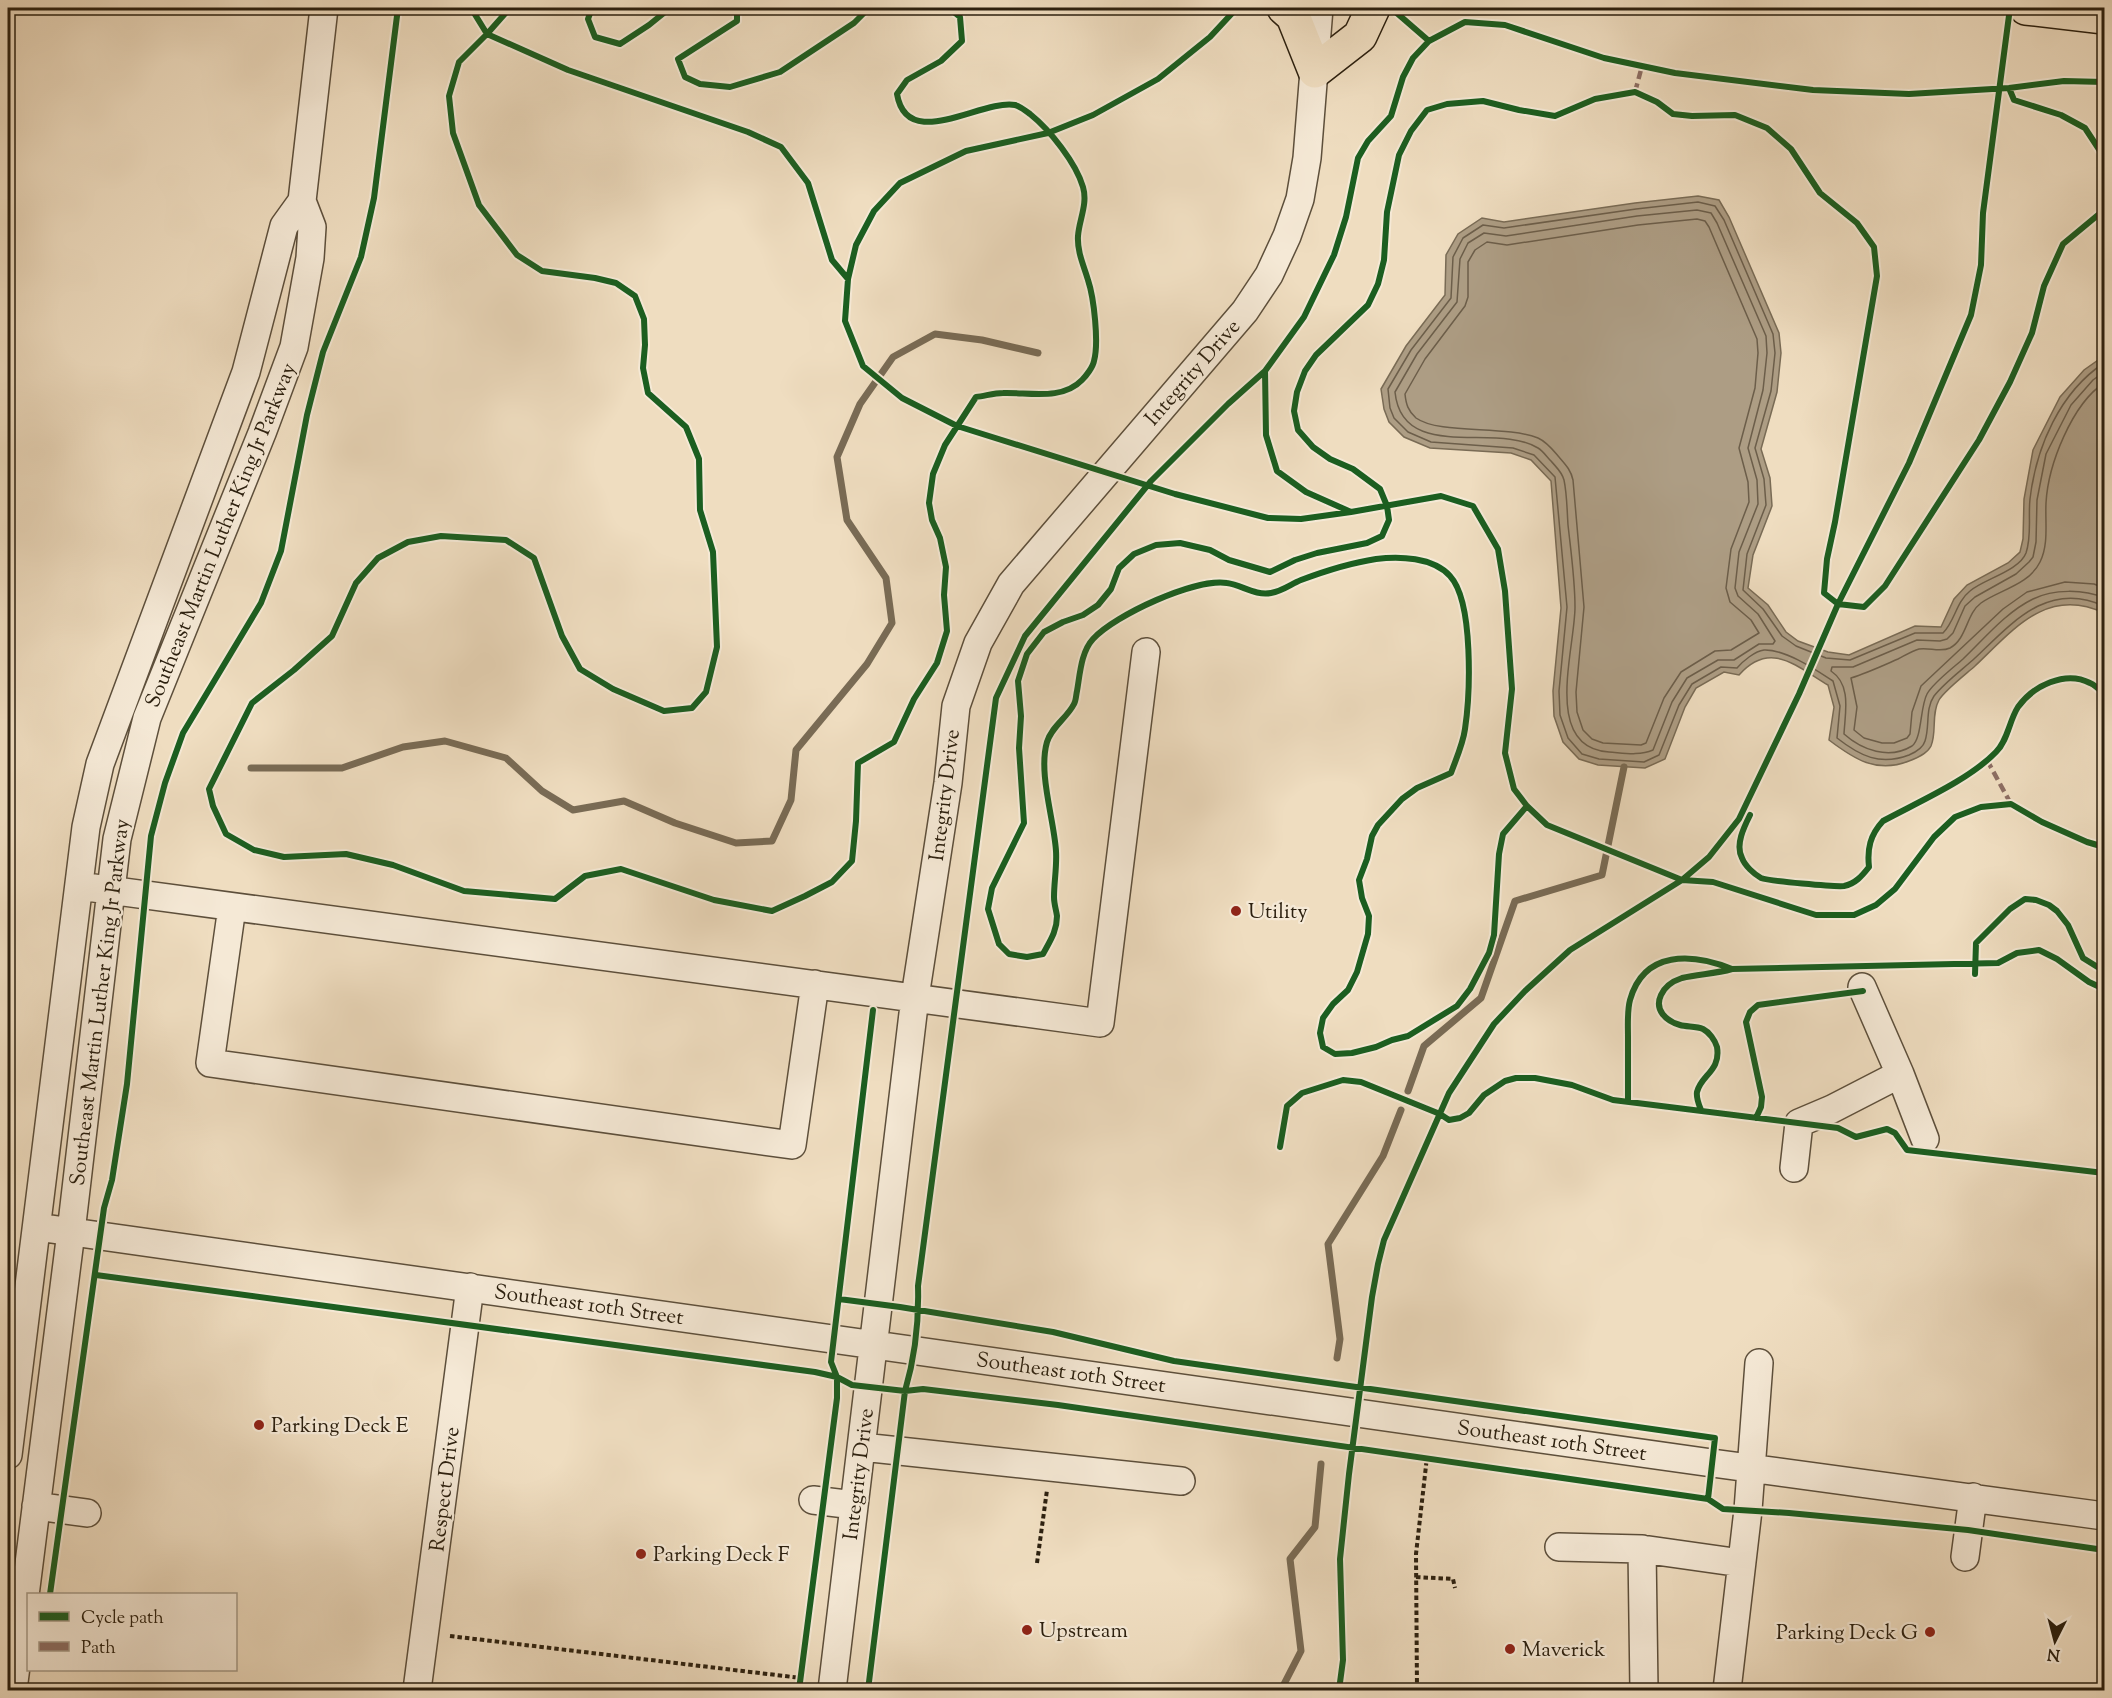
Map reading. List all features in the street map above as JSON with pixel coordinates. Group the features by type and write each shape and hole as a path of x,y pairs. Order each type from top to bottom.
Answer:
{"main road":[{"path":"1284,8 1293,16 1315,71 1360,36 1373,8"},
{"path":"2026,8 2104,17"}],"street":[{"name":"Southeast Martin Luther King Jr Parkway","path":"13,1690 117,839 147,718 262,433 294,347 310,258 312,227 302,201 324,8"},
{"name":"Integrity Drive","path":"832,1690 915,997 948,783 956,706 978,643 1011,584 1245,311 1269,275 1287,236 1300,199 1308,158 1319,8"},
{"name":"Southeast Martin Luther King Jr Parkway","path":"8,1455 86,827 100,764 246,372 284,226 302,201"},
{"path":"79,886 1100,1023 1146,652"},
{"path":"232,906 210,1063 792,1145 815,984"},
{"path":"1862,987 1900,1074 1925,1140"},
{"path":"1794,1168 1799,1123 1832,1109 1900,1074"},
{"name":"Southeast 10th Street","path":"37,1227 2104,1516"},
{"name":"Respect Drive","path":"417,1690 470,1287"},
{"path":"1727,1690 1752,1468 1759,1363"},
{"path":"862,1447 1181,1481"},
{"path":"1965,1557 1972,1497"},
{"path":"813,1500 854,1505"},
{"path":"36,1506 87,1512"},
{"path":"1559,1547 1641,1550 1742,1563"},
{"path":"1641,1550 1644,1690"}],"path":[{"path":"1416,1456 1439,1459"},
{"path":"1417,1690 1417,1534 1427,1457"},
{"path":"1037,1563 1050,1467"},
{"path":"1416,1577 1453,1579 1455,1588"},
{"path":"450,1636 801,1678"}],"water":[{"path":"1698,196 1719,200 1729,217 1779,333 1781,353 1777,392 1761,449 1770,478 1772,506 1753,555 1748,588 1768,605 1786,632 1798,641 1828,652 1849,655 1915,626 1941,627 1954,599 1967,585 2008,563 2020,552 2023,539 2024,499 2033,450 2060,397 2084,370 2104,356 2104,613 2084,606 2065,605 2048,608 2017,626 1942,696 1935,711 1931,746 1924,753 1909,761 1897,765 1876,765 1857,758 1829,740 1834,707 1828,685 1794,664 1772,658 1761,659 1739,675 1724,672 1696,688 1685,707 1665,759 1645,768 1598,765 1579,759 1563,742 1554,716 1553,691 1561,608 1551,481 1531,460 1511,453 1430,448 1404,437 1389,422 1384,409 1381,389 1406,346 1445,295 1446,255 1458,234 1482,218 1504,222"}],"waterway":[{"path":"251,768 342,768 403,747 445,741 506,758 542,791 573,810 624,801 675,823 736,843 772,841 791,800 796,750 867,664 892,623 886,578 847,520 837,457 860,404 893,357 935,334 982,340 1038,353"},
{"path":"1408,1091 1424,1046 1481,998 1515,901 1602,875 1624,767"},
{"path":"1337,1358 1340,1339 1328,1244 1383,1156 1401,1110"},
{"path":"1281,1690 1301,1651 1290,1559 1315,1527 1321,1464"}],"marked path":[{"path":"1635,92 1642,66"},
{"path":"1987,760 2011,804"}],"cycle path":[{"path":"50,1593 104,1208 112,1180 127,1084 151,836 165,783 183,733 261,603 281,551 307,415 323,352 361,257 374,198 398,8"},
{"path":"471,8 487,34 568,70 748,132 781,147 808,183 832,260 848,279 845,321 863,366 902,398 957,426 1175,494 1268,518 1301,519 1351,512"},
{"path":"510,8 459,62 449,96 453,133 479,205 517,255 542,271 616,283 635,296 644,319 643,368 648,393 686,427 699,459 700,510 713,552 717,647 706,692 692,708 664,711 613,689 580,669 562,636 534,558 506,540 441,536 408,542 378,558 356,583 332,636 252,703 209,789 213,806 226,834 254,850 284,857 346,854 393,865 464,891 555,899 585,876 621,869 714,900 772,911 832,882 852,861 858,763 894,742 914,699 937,663 947,631 944,595 946,567 929,503 933,474 945,445 976,397 1000,393 1044,394 1065,391 1082,380 1094,361 1096,343 1094,309 1078,242 1084,206 1083,187 1075,168 1054,138 1027,111 1015,105 1001,105 930,122 915,120 904,111 897,94 907,80 941,61 962,41 960,17 949,8"},
{"path":"592,8 588,19 595,37 620,44 670,8"},
{"path":"737,8 737,21 678,59 685,77 700,84 730,87 780,72 854,23 869,8"},
{"path":"1391,8 1429,41 1413,58 1403,77 1391,116 1368,141 1358,158 1346,217 1334,255 1304,317 1265,371 1266,435 1277,471 1306,492 1351,512 1441,496 1473,506 1498,549 1505,591 1512,689 1505,753 1514,789 1527,806 1547,825 1682,880 1713,882 1816,915 1854,915 1876,905 1895,889 1934,837 1955,817 1981,807 2011,804 2042,822 2104,847"},
{"path":"1339,1690 1343,1660 1340,1559 1372,1297 1384,1240 1449,1093 1494,1024 1525,991 1570,950 1682,880 1709,857 1739,819 1799,694 1838,604 1909,463 1971,315 1981,265 1983,213 2010,8"},
{"path":"848,279 856,245 874,211 900,183 966,151 1048,133 1093,115 1158,79 1210,37 1236,9"},
{"path":"1429,41 1465,22 1505,25 1604,58 1675,73 1813,90 1909,94 2009,88 2064,81 2104,82"},
{"path":"2009,88 2014,100 2061,115 2085,128 2104,157"},
{"path":"1527,806 1503,834 1499,854 1494,935 1489,953 1470,989 1457,1006 1408,1036 1376,1047 1352,1053 1335,1054 1323,1047 1320,1033 1323,1018 1333,1004 1348,990 1357,972 1368,934 1369,916 1362,898 1359,880 1372,836 1378,825 1402,799 1417,788 1451,773 1461,746 1467,714 1469,673 1467,627 1463,606 1458,589 1443,570 1425,561 1405,558 1376,559 1347,565 1310,577 1279,591 1265,594 1227,583 1196,586 1137,609 1104,629 1093,639 1083,657 1075,703 1049,736 1044,768 1055,838 1054,897 1057,921 1051,940 1043,954 1027,957 1009,954 999,944 988,909 992,888 1024,823 1019,748 1021,716 1018,681 1027,654 1044,632 1083,615 1098,605 1111,589 1119,568 1134,554 1156,545 1180,543 1210,550 1229,560 1270,572 1295,560 1367,543 1382,536 1389,520 1387,506 1380,489 1353,469 1330,459 1313,447 1298,430 1294,411 1297,392 1305,371 1316,355 1368,305 1378,284 1384,260 1387,212 1399,155 1411,131 1427,110 1447,104 1483,101 1555,116 1595,99 1635,92 1657,102 1673,114 1735,115 1767,128 1791,149 1820,193 1857,223 1874,247 1877,276 1827,559 1824,593 1838,604 1864,607 1885,586 1979,440 2010,382 2032,333 2044,286 2063,244 2104,210"},
{"path":"873,1010 831,1362 837,1377 852,1385 905,1391 916,1339 918,1286 996,698 1025,636 1151,481 1228,404 1265,371"},
{"path":"1750,815 1739,847 1745,864 1758,876 1802,884 1848,885 1858,879 1869,867 1870,842 1883,821 1942,790 1985,762 2000,747 2018,707 2032,693 2050,682 2070,678 2090,683 2104,694"},
{"path":"1975,974 1976,943 2010,909 2025,899 2036,900 2057,911 2068,925 2083,958 2104,971"},
{"path":"1628,1101 1628,1009 1630,1000 1637,984 1646,972 1658,964 1671,960 1701,960 1732,969 1998,963 2017,953 2039,950 2104,989"},
{"path":"1701,1110 1697,1092 1716,1062 1716,1044 1710,1034 1703,1029 1680,1025 1666,1018 1660,1010 1659,1000 1665,989 1679,979 1732,969"},
{"path":"1756,1118 1762,1097 1746,1022 1750,1012 1758,1005 1863,991"},
{"path":"1280,1147 1287,1106 1302,1093 1343,1080 1361,1082 1440,1114 1449,1120 1469,1113 1484,1095 1505,1081 1516,1078 1535,1078 1572,1085 1613,1100 1838,1128 1856,1137 1887,1129 1895,1133 1907,1150 2104,1173"},
{"path":"96,1275 815,1372 837,1377 837,1398 799,1690"},
{"path":"839,1299 1053,1332 1174,1361 1715,1438 1708,1499"},
{"path":"868,1690 905,1391 923,1389 1058,1405 1708,1499 1723,1509 1968,1530 2104,1550"}],"place":[{"name":"Utility","path":"1236,911"},
{"name":"Parking Deck E","path":"259,1425"},
{"name":"Parking Deck F","path":"641,1554"},
{"name":"Upstream","path":"1027,1630"},
{"name":"Parking Deck G","path":"1930,1632"},
{"name":"Maverick","path":"1510,1649"}]}
